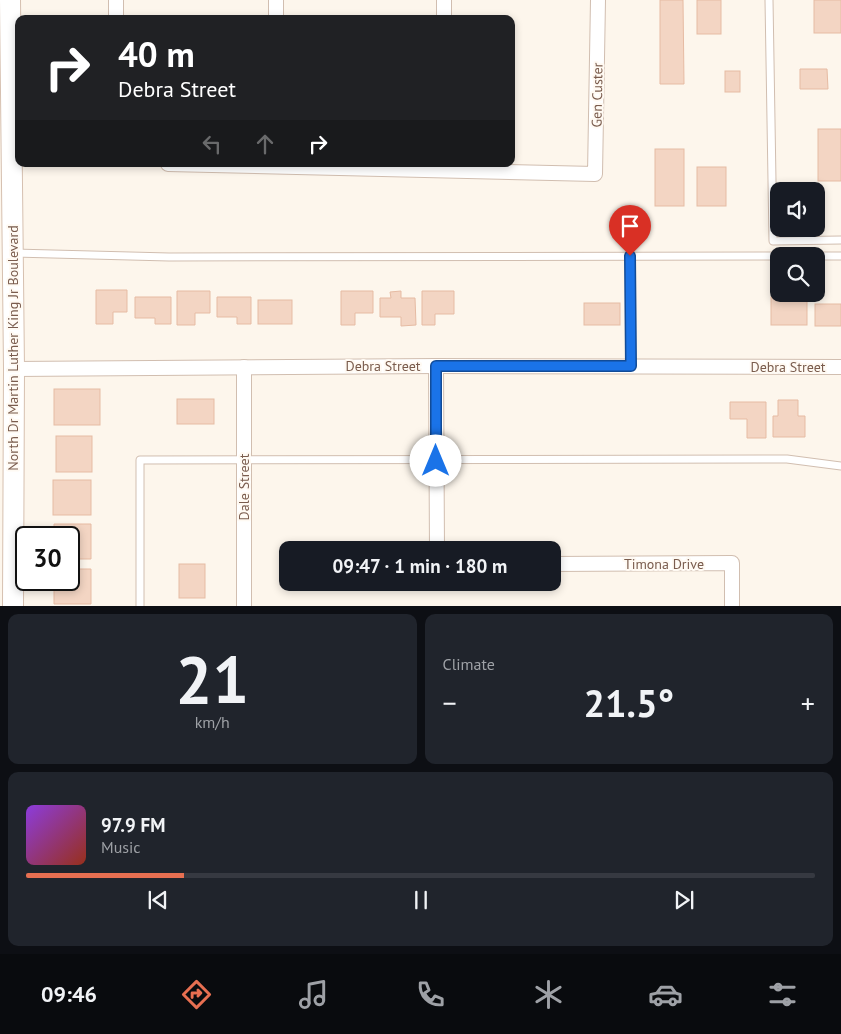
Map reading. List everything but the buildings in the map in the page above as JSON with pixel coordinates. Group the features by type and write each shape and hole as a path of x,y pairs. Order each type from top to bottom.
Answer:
{"street":[{"name":"North Dr Martin Luther King Jr Boulevard","path":"10,0 14,369 13,606"},
{"path":"116,0 116,15"},
{"path":"276,0 276,15"},
{"path":"444,0 444,15"},
{"name":"Gen Custer","path":"445,167 595,174 598,0"},
{"path":"436,366 437,541"},
{"name":"Debra Street","path":"14,369 436,366 841,367"},
{"name":"Dale Street","path":"244,367 244,606"},
{"name":"Timona Drive","path":"561,564 732,563 732,606"}],"lane":[{"path":"769,0 773,241 841,240"},
{"path":"13,253 169,257 770,256"},
{"path":"630,256 631,366"},
{"path":"825,256 841,256"},
{"path":"140,606 140,460 787,459 841,466"}],"route":[{"path":"436,461 436,366 631,366 630,256"}]}
